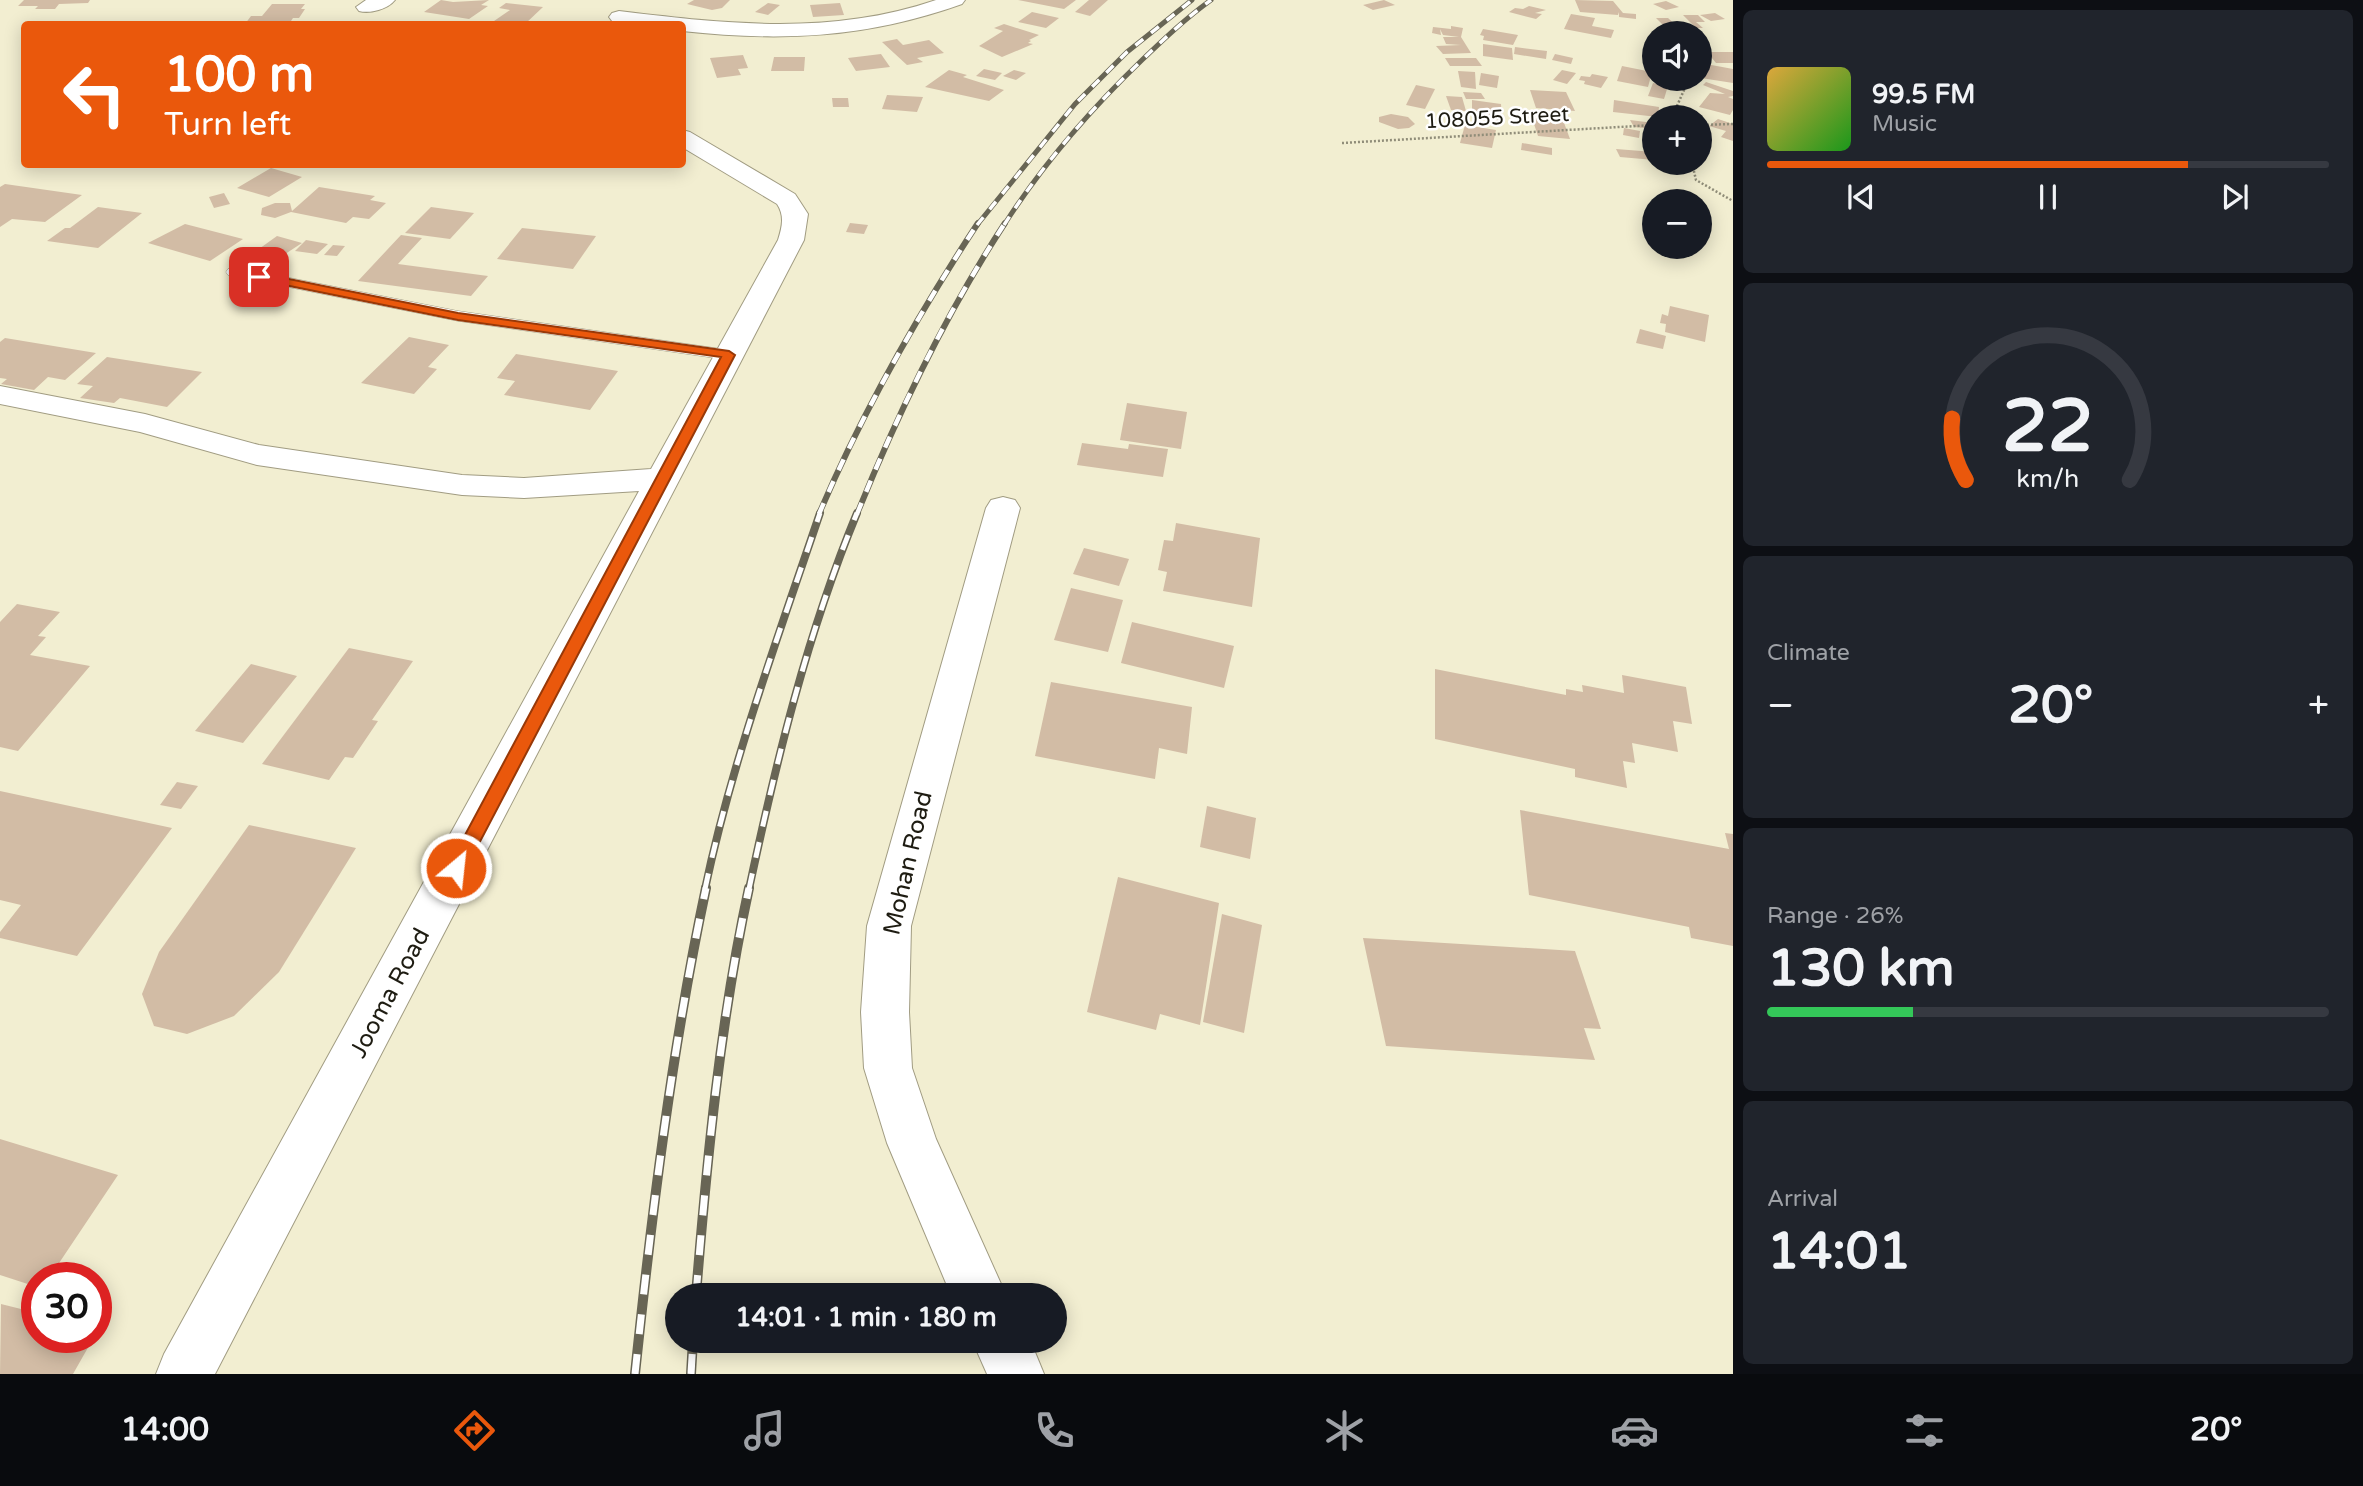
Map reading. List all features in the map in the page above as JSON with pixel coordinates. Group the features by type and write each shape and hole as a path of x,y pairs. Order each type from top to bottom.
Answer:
{"street":[{"path":"615,21 646,0"},
{"path":"686,25 752,32 828,31 885,23 955,0"},
{"name":"Jooma Road","path":"184,1374 791,240 797,221 793,207 786,200 686,139"},
{"path":"0,395 145,423 257,455 461,485 524,488 663,479"},
{"name":"Mohan Road","path":"974,1283 912,1143 888,1068 884,1012 889,926 1003,508"},
{"path":"1006,1353 1016,1374"}],"lane":[{"path":"234,272 458,316 729,355"}],"path":[{"path":"1712,125 1733,124"},
{"name":"108055 Street","path":"1342,143 1642,126"},
{"path":"1695,175 1696,180 1733,201"}],"building":[{"path":"24,0 90,0 88,3 59,4 55,9 35,9 38,6 18,6"},
{"path":"441,0 489,0 481,5 488,6 469,19 424,12"},
{"path":"694,0 730,0 722,8 712,10 687,4"},
{"path":"1018,0 1076,0 1064,9"},
{"path":"1089,0 1108,0 1090,16 1075,12"},
{"path":"1384,0 1395,5 1373,10 1363,5"},
{"path":"1575,0 1613,1 1623,13 1636,14 1636,19 1619,17 1619,12 1618,15 1580,12"},
{"path":"1666,1 1679,7 1666,10 1653,4"},
{"path":"506,3 543,7 528,21 494,21 510,10 499,8"},
{"path":"768,3 780,5 768,15 755,12"},
{"path":"840,3 844,15 813,17 810,5"},
{"path":"272,4 305,4 299,18 293,18 291,21 247,21 251,16 262,16"},
{"path":"1529,6 1546,10 1535,13 1542,14 1536,19 1509,12 1515,8 1523,9"},
{"path":"1032,12 1059,18 1046,28 1018,22"},
{"path":"1715,13 1725,19 1711,21 1700,15"},
{"path":"1571,14 1595,18 1592,26 1614,30 1611,38 1564,29"},
{"path":"1683,15 1698,15 1704,21 1689,21"},
{"path":"1656,18 1668,18 1671,21 1659,21"},
{"path":"1004,24 1039,35 1029,40 1031,41 1028,43 1033,44 1002,57 979,46 1003,31 994,28"},
{"path":"1451,26 1463,28 1461,37 1471,53 1443,54 1436,46 1461,45 1446,44 1443,37 1459,37 1443,35 1440,29 1441,35 1432,33 1433,27 1451,29"},
{"path":"1483,29 1518,35 1513,45 1483,40 1484,36 1480,35"},
{"path":"897,39 903,45 929,40 944,53 917,58 923,62 907,65 882,42"},
{"path":"1483,44 1512,48 1513,60 1483,56"},
{"path":"1515,47 1547,51 1546,59 1514,54"},
{"path":"1712,52 1733,52 1733,63 1716,63"},
{"path":"881,54 890,67 856,71 848,58"},
{"path":"1555,54 1573,58 1571,64 1552,60"},
{"path":"743,55 748,68 738,69 741,75 717,78 710,58"},
{"path":"774,57 805,57 804,71 771,71"},
{"path":"1445,58 1476,58 1482,66 1450,66"},
{"path":"1712,65 1733,69 1733,83 1712,80"},
{"path":"1622,66 1642,70 1642,86 1617,81"},
{"path":"984,69 1002,73 995,80 976,76"},
{"path":"949,70 1004,90 989,101 925,87"},
{"path":"1014,70 1026,73 1016,80 1003,76"},
{"path":"1562,70 1576,73 1567,84 1553,80"},
{"path":"1458,71 1475,72 1476,89 1461,87"},
{"path":"1481,73 1499,76 1497,88 1479,85"},
{"path":"1592,74 1608,77 1601,88 1579,80 1581,76 1590,77"},
{"path":"1712,84 1733,91 1733,96 1728,97 1733,99 1730,115 1712,110 1712,105 1701,105 1710,93 1725,94 1712,89"},
{"path":"1416,85 1435,89 1425,109 1406,105"},
{"path":"1530,90 1566,92 1575,111 1536,108"},
{"path":"1650,91 1666,91 1664,99 1648,96"},
{"path":"1463,92 1481,93 1485,99 1466,99"},
{"path":"887,95 923,97 917,112 882,109"},
{"path":"1446,96 1462,97 1466,111 1451,110"},
{"path":"832,98 848,98 849,107 833,107"},
{"path":"1472,100 1501,104 1502,122 1472,118"},
{"path":"1614,100 1646,105 1642,105 1642,115 1613,112"},
{"path":"1391,114 1408,117 1415,124 1409,128 1398,129 1379,122 1379,117"},
{"path":"1532,118 1563,120 1570,139 1538,136"},
{"path":"1718,119 1733,124 1733,141 1721,137 1726,131 1712,127"},
{"path":"1630,120 1642,122 1642,128 1634,127"},
{"path":"1465,125 1496,130 1492,148 1460,143"},
{"path":"1624,128 1640,131 1639,138 1623,135"},
{"path":"1522,143 1552,148 1552,155 1521,150"},
{"path":"1616,149 1642,151 1642,159 1620,157"},
{"path":"271,168 302,177 269,197 237,188"},
{"path":"5,184 82,195 45,222 12,219 0,227 0,187"},
{"path":"319,187 375,196 370,200 386,203 369,219 353,217 346,223 291,212 275,218 261,215 262,208 275,203 290,203 292,211"},
{"path":"224,193 230,204 214,208 209,197"},
{"path":"98,207 142,213 98,248 47,241 65,228 70,228"},
{"path":"431,207 474,213 450,239 405,233"},
{"path":"850,223 868,225 864,234 846,232"},
{"path":"185,224 243,239 210,261 148,243"},
{"path":"522,228 596,236 573,269 497,259"},
{"path":"401,235 422,238 398,264 488,276 471,296 358,281"},
{"path":"277,236 302,243 276,260 252,254"},
{"path":"306,240 328,244 317,254 295,251"},
{"path":"333,245 345,246 337,256 324,255"},
{"path":"1670,306 1709,315 1705,342 1665,332 1666,324 1660,323 1662,314 1668,316"},
{"path":"1640,329 1666,336 1663,349 1636,343"},
{"path":"409,337 449,345 428,367 437,369 414,394 361,383"},
{"path":"5,338 96,353 65,380 48,377 34,390 1,384 7,379 0,378 0,342"},
{"path":"516,354 618,371 590,410 504,395 515,381 497,378"},
{"path":"107,357 202,372 167,407 120,398 114,403 80,398 93,386 77,384"},
{"path":"1127,403 1187,412 1181,449 1120,440"},
{"path":"1082,443 1128,449 1129,444 1168,449 1163,477 1077,465"},
{"path":"1176,523 1260,538 1252,607 1163,591 1167,572 1158,570 1164,540 1173,541"},
{"path":"1084,548 1129,559 1119,586 1073,574"},
{"path":"1071,588 1123,600 1108,652 1054,640"},
{"path":"17,604 60,612 38,636 46,637 30,655 90,666 18,751 0,747 0,622"},
{"path":"1132,622 1234,646 1224,688 1121,663"},
{"path":"349,648 413,661 372,720 378,721 353,758 345,757 329,780 262,764"},
{"path":"251,664 297,676 243,743 195,731"},
{"path":"1435,669 1566,695 1566,689 1583,692 1582,685 1624,693 1622,675 1686,687 1692,724 1673,721 1678,752 1632,743 1635,763 1623,761 1627,788 1575,777 1575,769 1435,739"},
{"path":"1051,682 1192,707 1187,754 1159,748 1155,779 1035,756"},
{"path":"177,782 198,786 181,809 160,805"},
{"path":"0,791 172,828 77,956 0,938 0,932 21,905 0,900"},
{"path":"1207,806 1256,818 1250,859 1200,847"},
{"path":"1520,810 1729,849 1725,833 1733,834 1733,946 1691,938 1689,927 1529,895"},
{"path":"249,825 356,848 279,972 234,1016 187,1034 154,1026 142,994 159,952"},
{"path":"1118,877 1219,903 1200,1025 1160,1014 1156,1030 1087,1012"},
{"path":"1222,914 1262,925 1244,1033 1203,1022"},
{"path":"1363,938 1575,951 1601,1029 1584,1028 1595,1060 1386,1046"},
{"path":"0,1139 118,1175 60,1262 21,1262 21,1282 0,1275"},
{"path":"1,1304 21,1309 21,1353 85,1353 73,1374 0,1374"}],"railway":[{"path":"977,225 1075,104 1127,52 1192,0"},
{"path":"1004,225 1051,159 1086,118 1159,44 1211,0"},
{"path":"819,514 853,439 892,365 978,223"},
{"path":"857,514 924,365 962,293 1005,223"},
{"path":"705,889 742,746 820,513"},
{"path":"749,889 794,699 823,605 857,513"},
{"path":"635,1374 664,1130 706,888"},
{"path":"697,1283 716,1091 730,989 749,888"},
{"path":"691,1374 692,1353"}],"route":[{"path":"259,277 458,316 729,355 456,868"}]}
